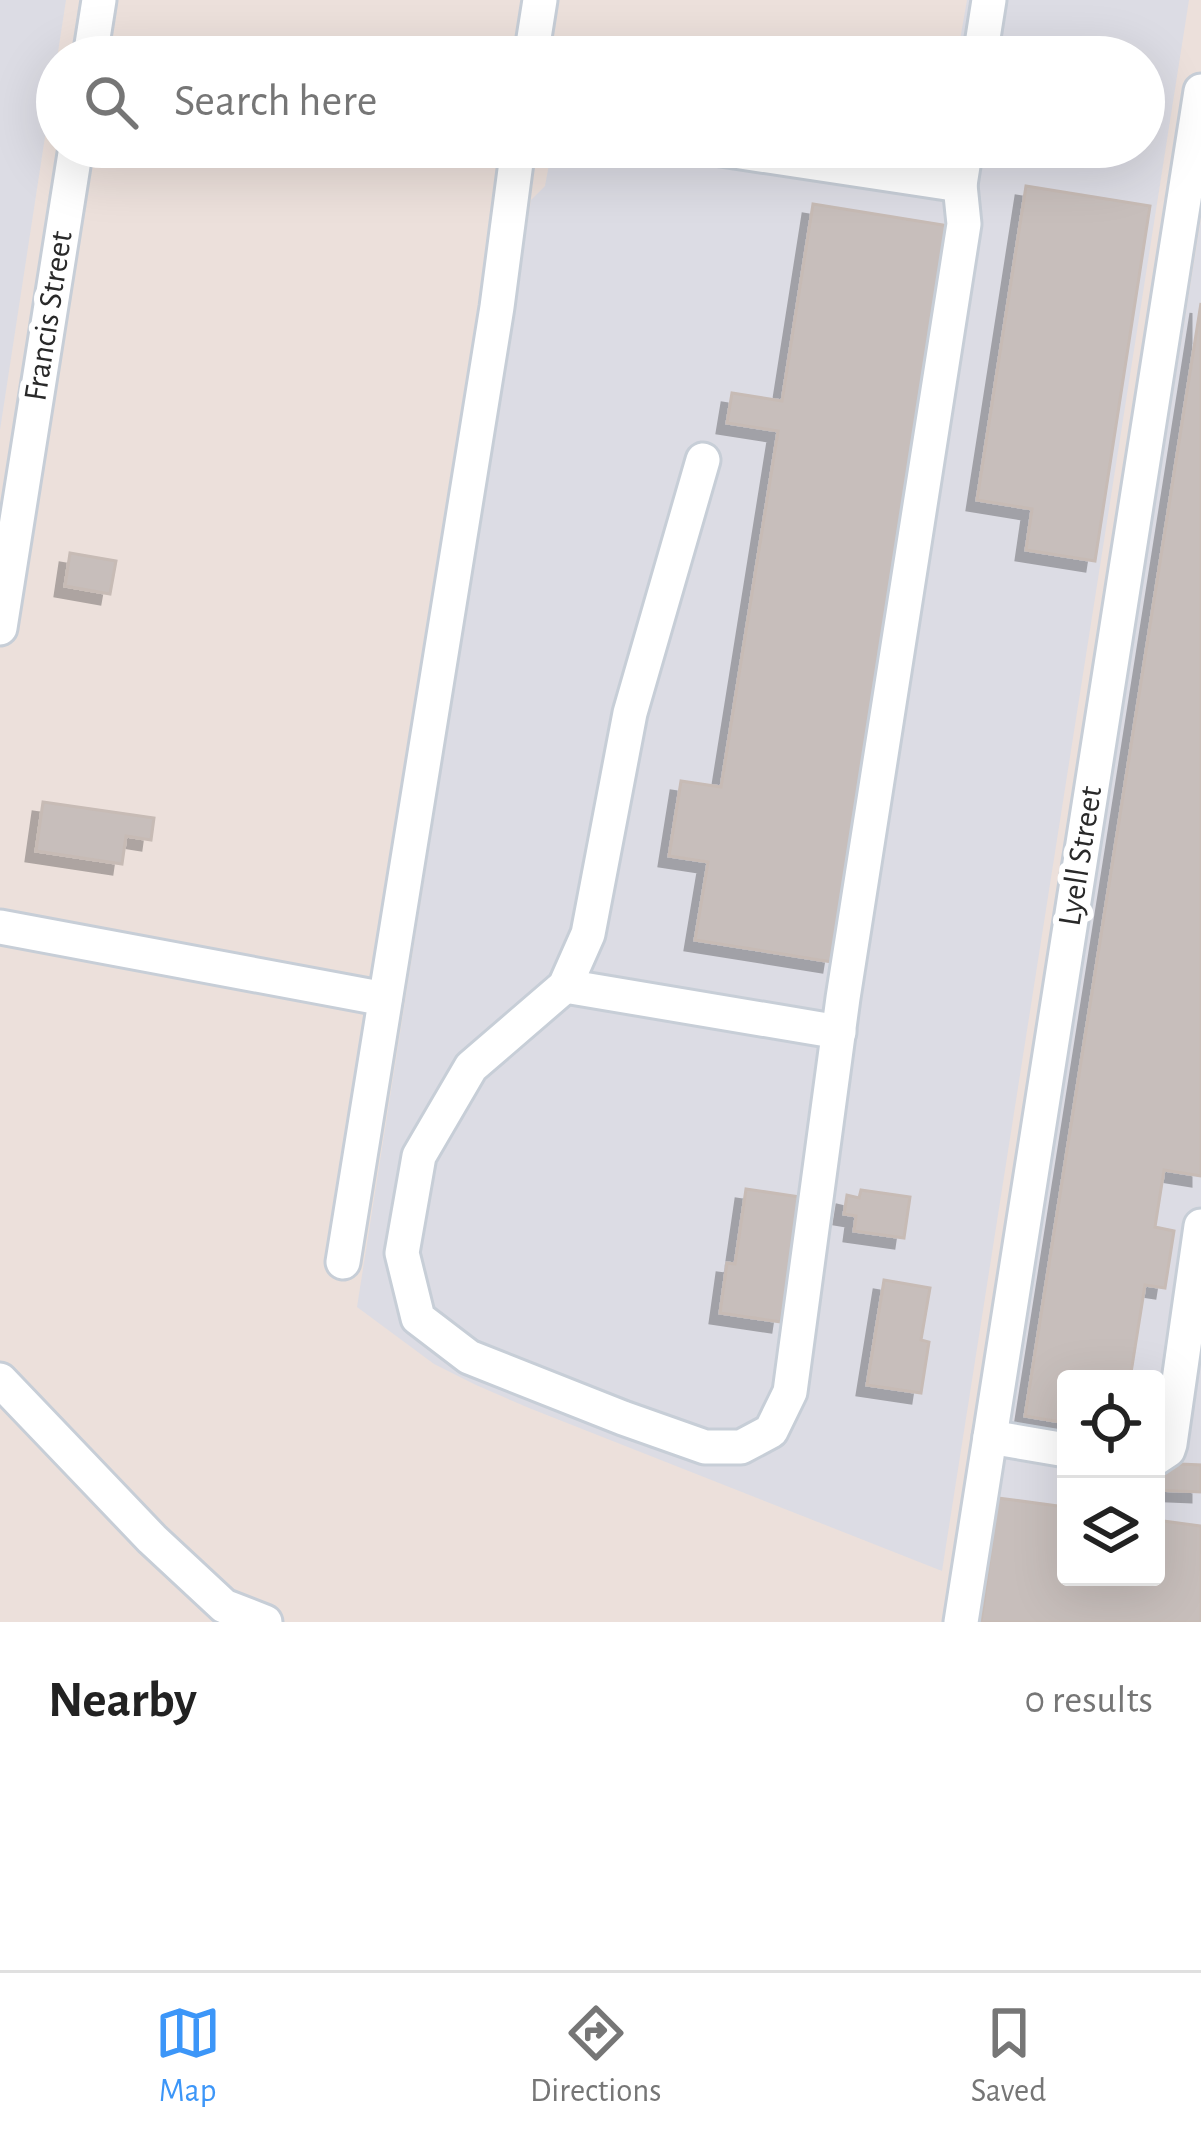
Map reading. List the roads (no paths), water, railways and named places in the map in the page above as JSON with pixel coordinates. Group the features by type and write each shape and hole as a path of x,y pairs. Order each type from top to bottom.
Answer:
{"street":[{"path":"93,36 99,0"},
{"path":"534,36 540,0"},
{"path":"983,36 989,0"},
{"name":"Lyell Street","path":"961,1622 1201,91"},
{"name":"Francis Street","path":"0,628 73,168"},
{"path":"343,1262 497,308 515,168"},
{"path":"847,168 960,185"},
{"path":"703,460 630,713 589,934 565,986 471,1067 419,1156 402,1253 418,1318 469,1357 705,1447 741,1447 771,1431 790,1392 839,1032 964,224 963,168"},
{"path":"0,927 385,1000"},
{"path":"565,986 839,1032"},
{"path":"1165,1452 1170,1444 1201,1226"},
{"path":"0,1380 224,1606 265,1622"},
{"path":"990,1437 1057,1448"}]}
